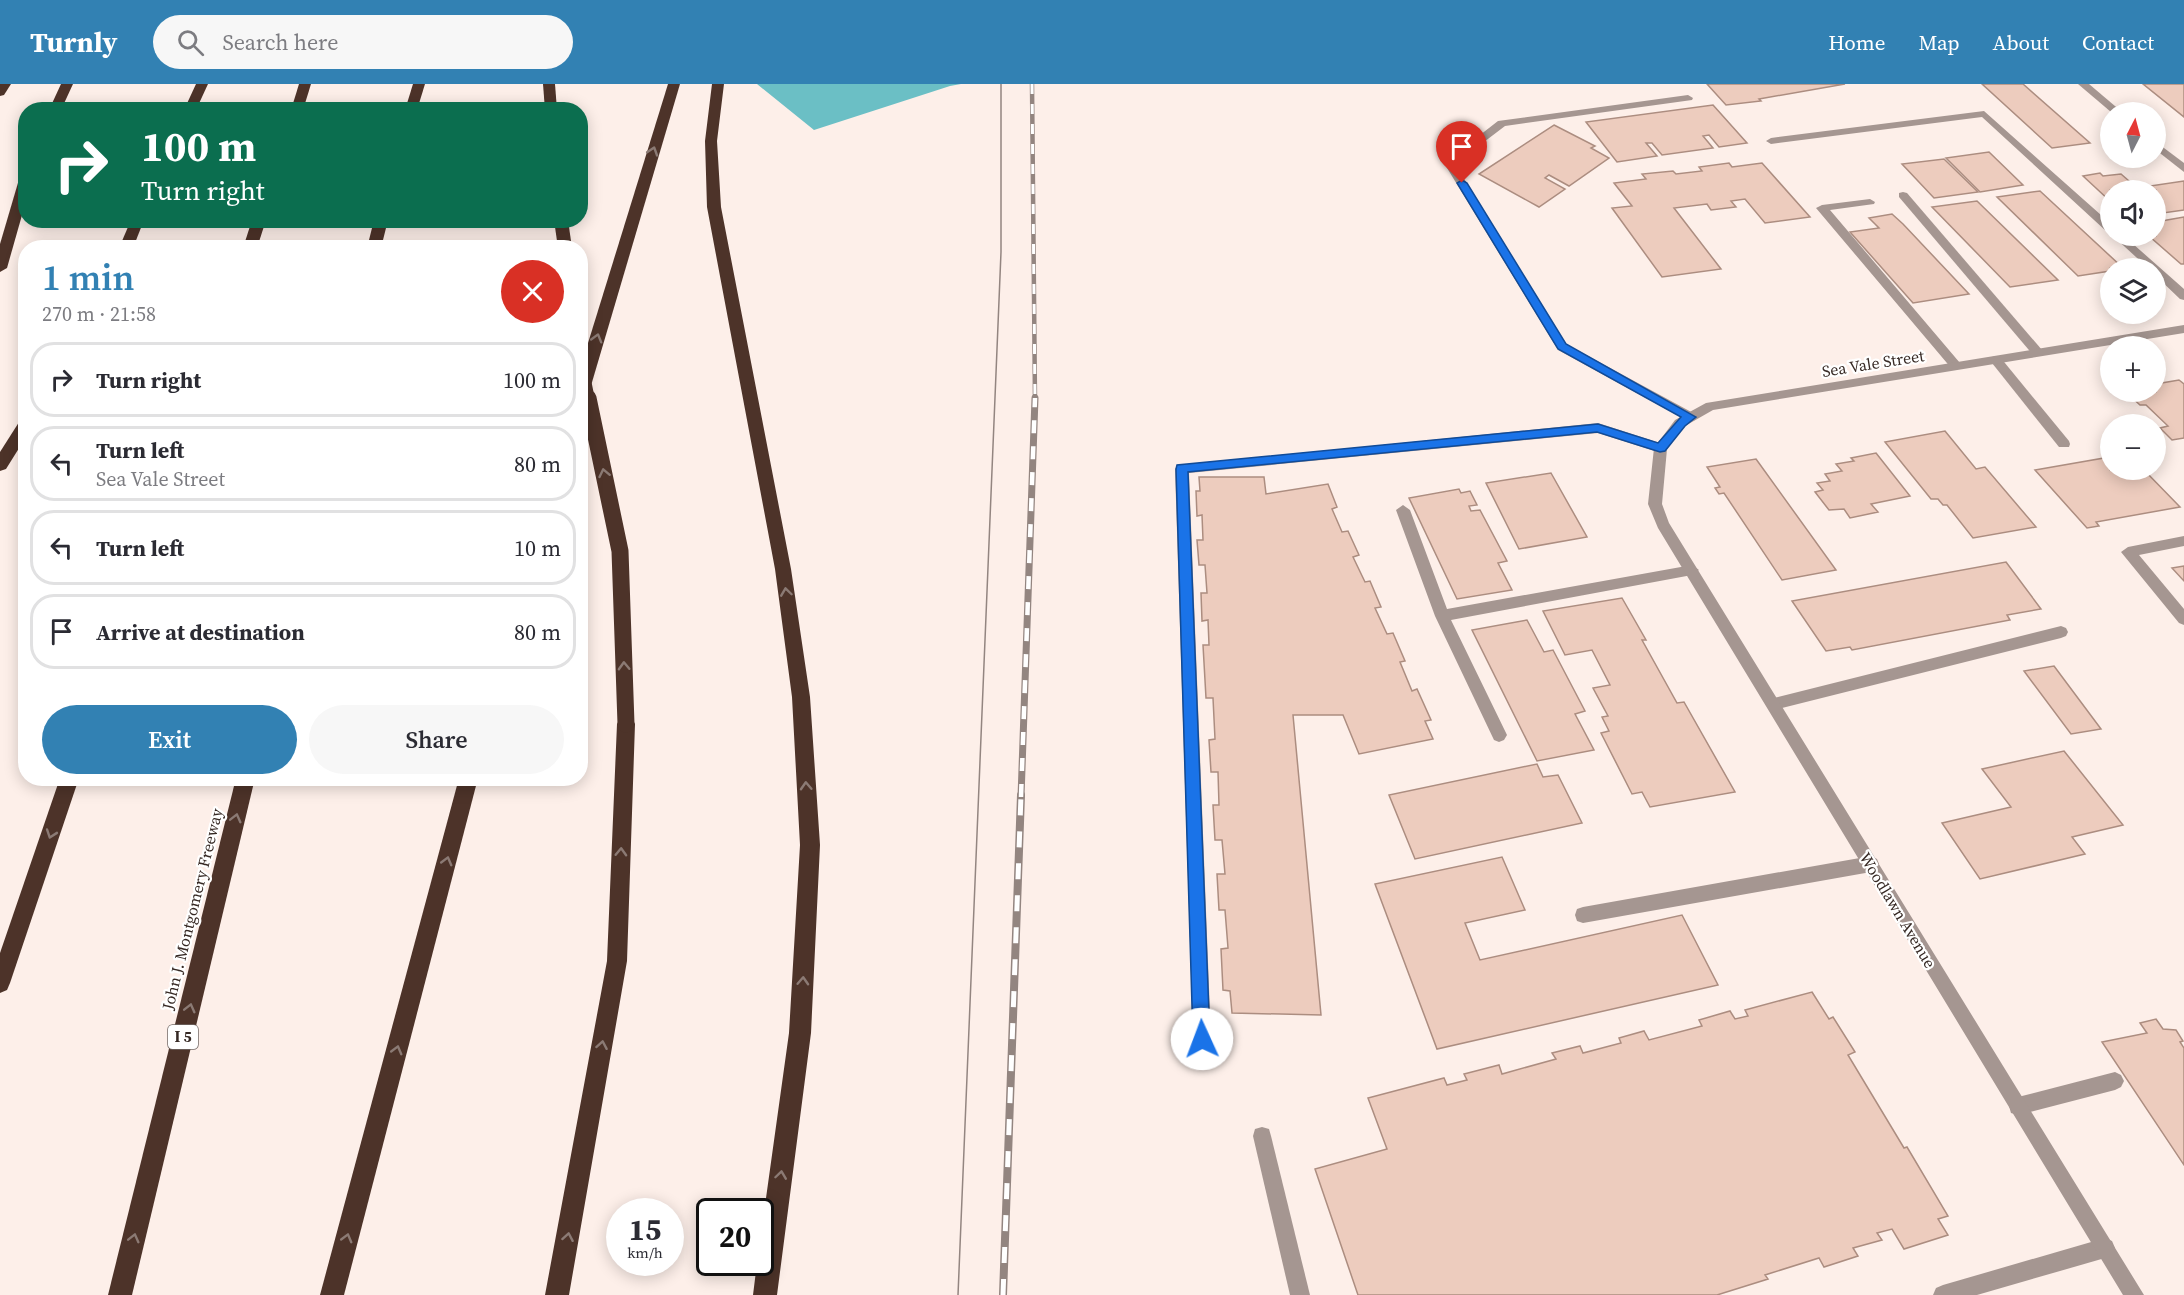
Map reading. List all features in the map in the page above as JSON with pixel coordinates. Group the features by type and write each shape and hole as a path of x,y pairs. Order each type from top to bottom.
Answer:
{"highway":[{"path":"0,92 5,84"},
{"path":"59,102 67,84"},
{"path":"194,102 202,84"},
{"path":"299,102 305,84"},
{"path":"413,102 419,84"},
{"path":"549,84 550,102"},
{"path":"588,367 674,84"},
{"path":"718,84 711,141 714,207 783,569 801,697 810,845 800,1033 765,1295"},
{"path":"0,268 18,204"},
{"path":"557,1295 617,961 626,724 620,551 588,399"},
{"path":"0,465 18,436"},
{"path":"0,983 66,786"},
{"name":"John J. Montgomery Freeway","path":"120,1295 244,786"},
{"path":"332,1295 467,786"}],"street":[{"path":"2084,84 2105,102"},
{"path":"1688,98 1502,123 1449,163 1562,347 1690,417"},
{"path":"1771,141 1984,114 2100,220"},
{"path":"2166,154 2184,169"},
{"path":"1903,195 2038,353"},
{"path":"1870,202 1822,208 1956,366"},
{"path":"2129,246 2143,258"},
{"path":"2166,279 2184,296"},
{"name":"Sea Vale Street","path":"1660,448 1680,423 1710,406 2184,329"},
{"path":"1996,360 2064,444"},
{"path":"1202,1039 1182,469 1598,428 1660,448"},
{"name":"Woodlawn Avenue","path":"1660,448 1655,504 1664,524 2134,1295"},
{"path":"1403,510 1442,616 1499,735"},
{"path":"2184,541 2128,552 2184,619"},
{"path":"1442,616 1692,570"},
{"path":"1774,704 2061,632"},
{"path":"1583,915 1871,864"},
{"path":"2019,1106 2115,1081"},
{"path":"1262,1136 1300,1295"},
{"path":"1943,1295 2105,1248"}],"water":[{"path":"757,84 961,84 814,130"}],"building":[{"path":"1707,84 1845,84 1759,99 1761,101 1726,105"},
{"path":"1982,84 2023,84 2090,143 2052,148"},
{"path":"2143,84 2184,84 2184,117"},
{"path":"1713,105 1747,143 1719,147 1709,135 1703,136 1713,148 1662,155 1652,143 1646,143 1657,156 1617,162 1586,122"},
{"path":"1554,125 1595,146 1591,148 1609,158 1569,186 1549,175 1545,178 1565,189 1539,207 1479,174"},
{"path":"1989,152 2023,185 1980,192 1946,158"},
{"path":"1944,159 1978,192 1934,198 1902,164"},
{"path":"1729,163 1732,167 1762,163 1810,217 1765,223 1745,199 1731,201 1736,207 1711,210 1707,204 1674,208 1721,269 1662,277 1612,208 1632,206 1614,183 1646,179 1642,174 1702,171 1699,167"},
{"path":"2100,173 2103,176 2121,174 2128,180 2100,180 2100,192 2083,176"},
{"path":"2184,181 2184,210 2166,213 2166,184"},
{"path":"2040,191 2112,258 2100,258 2100,273 2078,276 1997,197"},
{"path":"1977,201 2058,280 2010,287 1932,207"},
{"path":"1892,214 1969,294 1913,303 1850,232 1879,228 1869,218"},
{"path":"2184,217 2184,264 2181,264 2160,246 2166,246 2166,220"},
{"path":"2179,380 2184,384 2184,438 2172,440 2166,434 2166,426 2168,426 2166,414 2155,414 2146,405 2140,405 2137,402 2166,402 2166,382"},
{"path":"1945,431 1976,469 1985,467 2036,527 1973,538 1947,505 1943,505 1938,499 1931,499 1885,442"},
{"path":"1876,453 1910,496 1871,504 1878,512 1850,518 1844,509 1829,510 1815,492 1823,490 1817,483 1830,481 1825,474 1842,471 1836,464 1854,461 1851,458"},
{"path":"1756,459 1836,570 1782,580 1724,493 1719,494 1715,488 1720,487 1707,467"},
{"path":"2100,459 2100,480 2154,480 2180,507 2096,522 2099,526 2087,528 2035,470"},
{"path":"1551,473 1587,537 1519,549 1486,483"},
{"path":"1199,477 1264,477 1266,494 1328,484 1337,507 1332,509 1342,532 1348,531 1359,555 1353,557 1365,582 1370,581 1381,607 1375,608 1387,634 1393,633 1405,661 1400,662 1412,691 1417,689 1431,720 1425,721 1433,739 1359,754 1343,715 1293,715 1321,1015 1232,1013 1230,991 1223,990 1221,949 1228,948 1225,910 1219,910 1217,874 1225,874 1222,840 1215,840 1213,805 1219,805 1218,772 1211,772 1209,740 1215,739 1213,698 1206,698 1203,645 1209,645 1208,620 1202,621 1201,593 1207,593 1205,565 1199,565 1197,540 1203,540 1202,515 1197,516 1196,491 1200,491"},
{"path":"1459,489 1461,493 1470,491 1477,505 1469,506 1471,511 1480,510 1507,561 1498,563 1512,590 1457,599 1409,498"},
{"path":"2006,562 2041,609 2007,615 2010,620 1852,650 1850,647 1826,651 1792,601"},
{"path":"2184,566 2184,581 2172,568"},
{"path":"1622,598 1677,703 1684,702 1735,792 1650,807 1642,792 1632,794 1601,733 1609,731 1602,717 1608,716 1593,688 1610,685 1592,650 1565,655 1543,611"},
{"path":"1527,620 1544,652 1553,650 1585,711 1575,714 1594,750 1537,761 1472,630"},
{"path":"2054,666 2101,729 2071,734 2024,671"},
{"path":"2064,751 2123,825 2072,837 2085,854 1980,879 1942,823 2011,807 1982,769"},
{"path":"1537,764 1543,777 1558,775 1582,823 1415,859 1389,795"},
{"path":"1502,857 1525,910 1465,923 1480,960 1682,915 1718,985 1437,1049 1375,884"},
{"path":"1812,992 1829,1019 1833,1017 1855,1052 1848,1055 1948,1216 1938,1219 1948,1235 1904,1249 1892,1229 1877,1233 1882,1240 1853,1248 1858,1256 1824,1267 1819,1258 1765,1275 1768,1279 1717,1295 1358,1295 1315,1169 1387,1149 1368,1098 1444,1078 1447,1085 1467,1080 1464,1074 1499,1065 1502,1074 1556,1059 1552,1053 1580,1046 1583,1053 1621,1043 1619,1038 1644,1031 1649,1040 1702,1026 1699,1020 1730,1011 1735,1019 1748,1016 1745,1010"},
{"path":"2156,1019 2163,1029 2176,1030 2183,1041 2180,1042 2184,1048 2184,1165 2102,1042 2147,1033 2140,1023"}],"tram line":[{"path":"958,1295 1001,252 1001,84"}],"railway":[{"path":"1032,84 1035,398"},
{"path":"1021,797 1035,398"},
{"path":"1003,1295 1021,795"}],"route":[{"path":"1202,1039 1182,469 1598,428 1660,448 1680,423 1690,417 1562,347 1462,183"}]}
